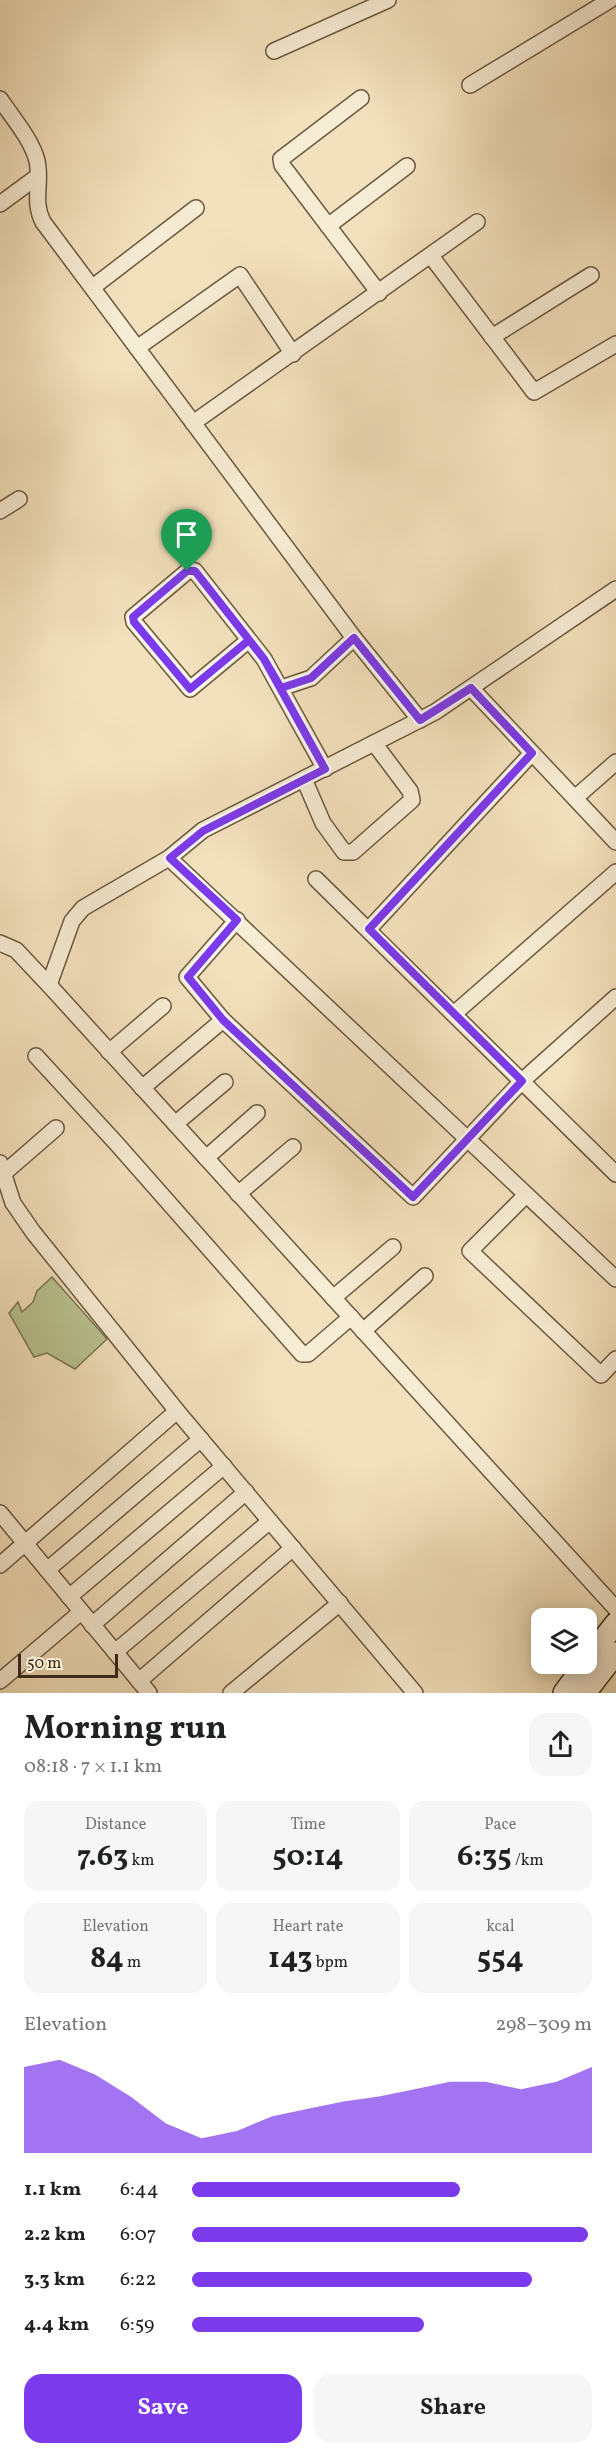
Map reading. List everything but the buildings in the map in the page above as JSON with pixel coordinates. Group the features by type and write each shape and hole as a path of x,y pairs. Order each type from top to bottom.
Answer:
{"main road":[{"path":"597,1648 616,1623"},
{"path":"593,1690 616,1653"},
{"path":"564,1693 577,1674"}],"street":[{"path":"470,85 610,0"},
{"path":"274,51 378,2"},
{"path":"361,98 281,159 282,165 379,293"},
{"path":"2,106 32,150 39,176 37,210 354,638 420,720"},
{"path":"328,226 407,166"},
{"path":"0,204 39,176"},
{"path":"93,287 196,208"},
{"path":"193,423 477,222"},
{"path":"431,256 534,392 616,344"},
{"path":"137,348 240,275 293,354"},
{"path":"492,337 591,275"},
{"path":"0,511 19,499"},
{"path":"249,640 190,689 134,622 133,617 192,570 249,640 264,659 325,769"},
{"path":"48,985 76,914 89,903 170,858 203,831 420,720 616,589"},
{"path":"281,688 311,678 354,638"},
{"path":"471,688 616,842"},
{"path":"304,779 327,830 344,852 353,852 412,800 410,791 374,743"},
{"path":"369,929 532,753"},
{"path":"575,798 616,762"},
{"path":"170,858 616,1279"},
{"path":"455,1013 616,872"},
{"path":"316,879 455,1013 616,1174"},
{"path":"237,920 188,977 223,1020 413,1197 522,1081 616,997"},
{"path":"0,943 16,951 48,985 616,1609"},
{"path":"109,1052 163,1006"},
{"path":"142,1088 223,1020"},
{"path":"36,1056 302,1354 308,1354 351,1317"},
{"path":"175,1124 225,1082"},
{"path":"206,1158 257,1113"},
{"path":"56,1128 1,1168 13,1203 33,1232 177,1411 416,1693"},
{"path":"238,1194 292,1147"},
{"path":"526,1195 470,1251 601,1375 616,1359"},
{"path":"333,1298 393,1247"},
{"path":"363,1331 425,1276"},
{"path":"0,1565 177,1411"},
{"path":"47,1570 201,1439"},
{"path":"69,1597 224,1466"},
{"path":"92,1625 246,1492"},
{"path":"0,1514 144,1687 293,1548"},
{"path":"115,1652 270,1521"},
{"path":"231,1693 340,1603"},
{"path":"0,1681 81,1611"}],"green space":[{"path":"52,1277 107,1339 75,1369 47,1353 34,1357 9,1313 18,1302 22,1312 33,1302 37,1291"}],"route":[{"path":"187,571 133,617 134,622 190,689 249,640 264,659 281,688 311,678 354,638 420,720 471,688 532,753 369,929 522,1081 413,1197 223,1020 188,977 237,920 170,858 203,831 325,769 264,659 195,571 187,571"}]}
